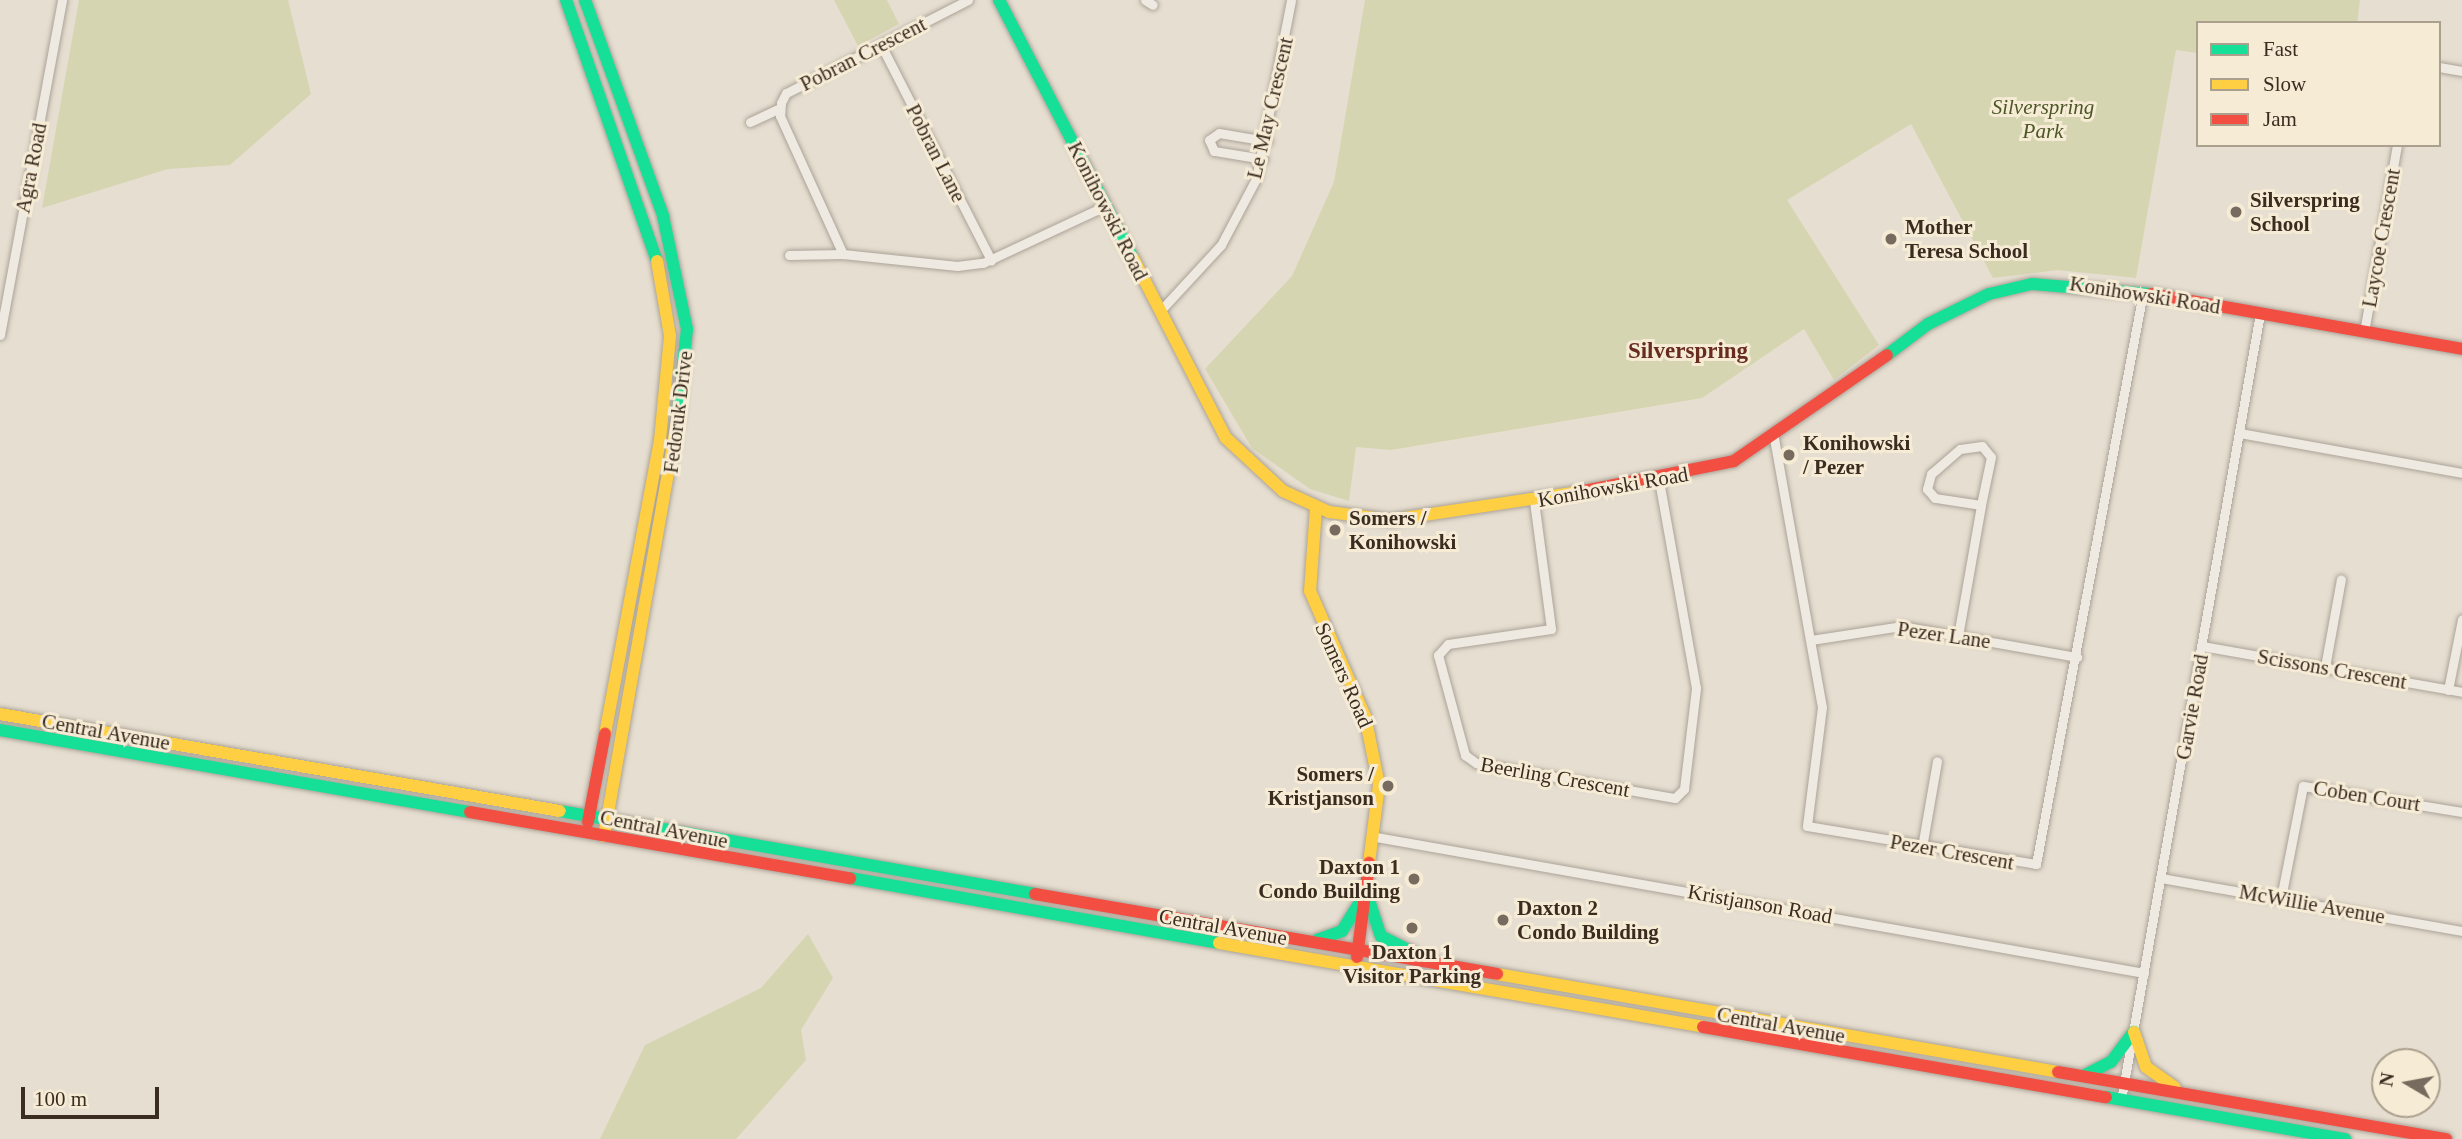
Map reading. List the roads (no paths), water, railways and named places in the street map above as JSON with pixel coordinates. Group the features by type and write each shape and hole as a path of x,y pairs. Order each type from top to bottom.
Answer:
{"main road":[{"name":"Fedoruk Drive","path":"566,0 654,244 670,336 660,440 586,832"},
{"name":"Fedoruk Drive","path":"584,0 663,216 687,329 679,429 604,836"},
{"name":"Konihowski Road","path":"999,0 1226,438 1250,467 1316,508 1391,520 1534,501 1659,480 1734,461 1774,438 1928,324 1989,294 2071,281 2462,349"},
{"name":"Somers Road","path":"1316,508 1309,538 1310,591 1365,716 1378,785 1376,837 1356,967"},
{"name":"Central Avenue","path":"0,714 2446,1139"},
{"name":"Central Avenue","path":"0,730 2345,1139"},
{"path":"1309,941 1342,931 1368,888"},
{"path":"1368,888 1381,936 1437,963"},
{"path":"2082,1076 2111,1062 2134,1032"},
{"path":"2134,1032 2146,1067 2188,1093"}],"street":[{"name":"Agra Road","path":"0,335 62,0"},
{"name":"Pobran Crescent","path":"843,254 780,108 786,93 968,0"},
{"name":"Le May Crescent","path":"1160,311 1232,230 1263,159 1291,0"},
{"name":"Pobran Lane","path":"881,45 991,260"},
{"path":"2441,67 2462,71"},
{"path":"750,122 780,108"},
{"path":"1263,159 1214,151 1209,140 1219,134 1267,141"},
{"name":"Laycoe Crescent","path":"2364,332 2397,147"},
{"path":"789,255 843,254 957,266 991,260 1105,206"},
{"name":"Pezer Crescent","path":"1774,438 1822,707 1807,826 2029,866 2040,860 2143,292"},
{"name":"Garvie Road","path":"2121,1100 2260,313"},
{"path":"2240,433 2462,473"},
{"path":"1958,636 1991,457 1982,446 1960,449 1931,474 1927,489 1935,498 1981,505"},
{"name":"Beerling Crescent","path":"1534,501 1551,629 1448,644 1437,655 1465,755 1476,763 1675,798 1684,789 1696,688 1659,480"},
{"path":"2325,667 2341,579"},
{"path":"2448,690 2462,619"},
{"name":"Pezer Lane","path":"1811,640 1901,626 2077,657"},
{"name":"Scissons Crescent","path":"2202,646 2462,692"},
{"path":"1922,847 1937,761"},
{"name":"Coben Court","path":"2281,898 2303,786 2462,812"},
{"name":"Kristjanson Road","path":"1376,837 2144,973"},
{"name":"McWillie Avenue","path":"2161,878 2462,932"}],"place":[{"name":"Silverspring School","path":"2236,212"},
{"name":"Mother Teresa School","path":"1891,239"},
{"name":"Konihowski / Pezer","path":"1789,455"},
{"name":"Somers / Konihowski","path":"1335,530"},
{"name":"Somers / Kristjanson","path":"1388,786"},
{"name":"Daxton 1 Condo Building","path":"1414,879"},
{"name":"Daxton 2 Condo Building","path":"1503,920"},
{"name":"Daxton 1 Visitor Parking","path":"1412,928"}],"district":[{"name":"Silverspring","path":"1688,351"}],"park label":[{"name":"Silverspring Park","path":"2043,119"}]}
